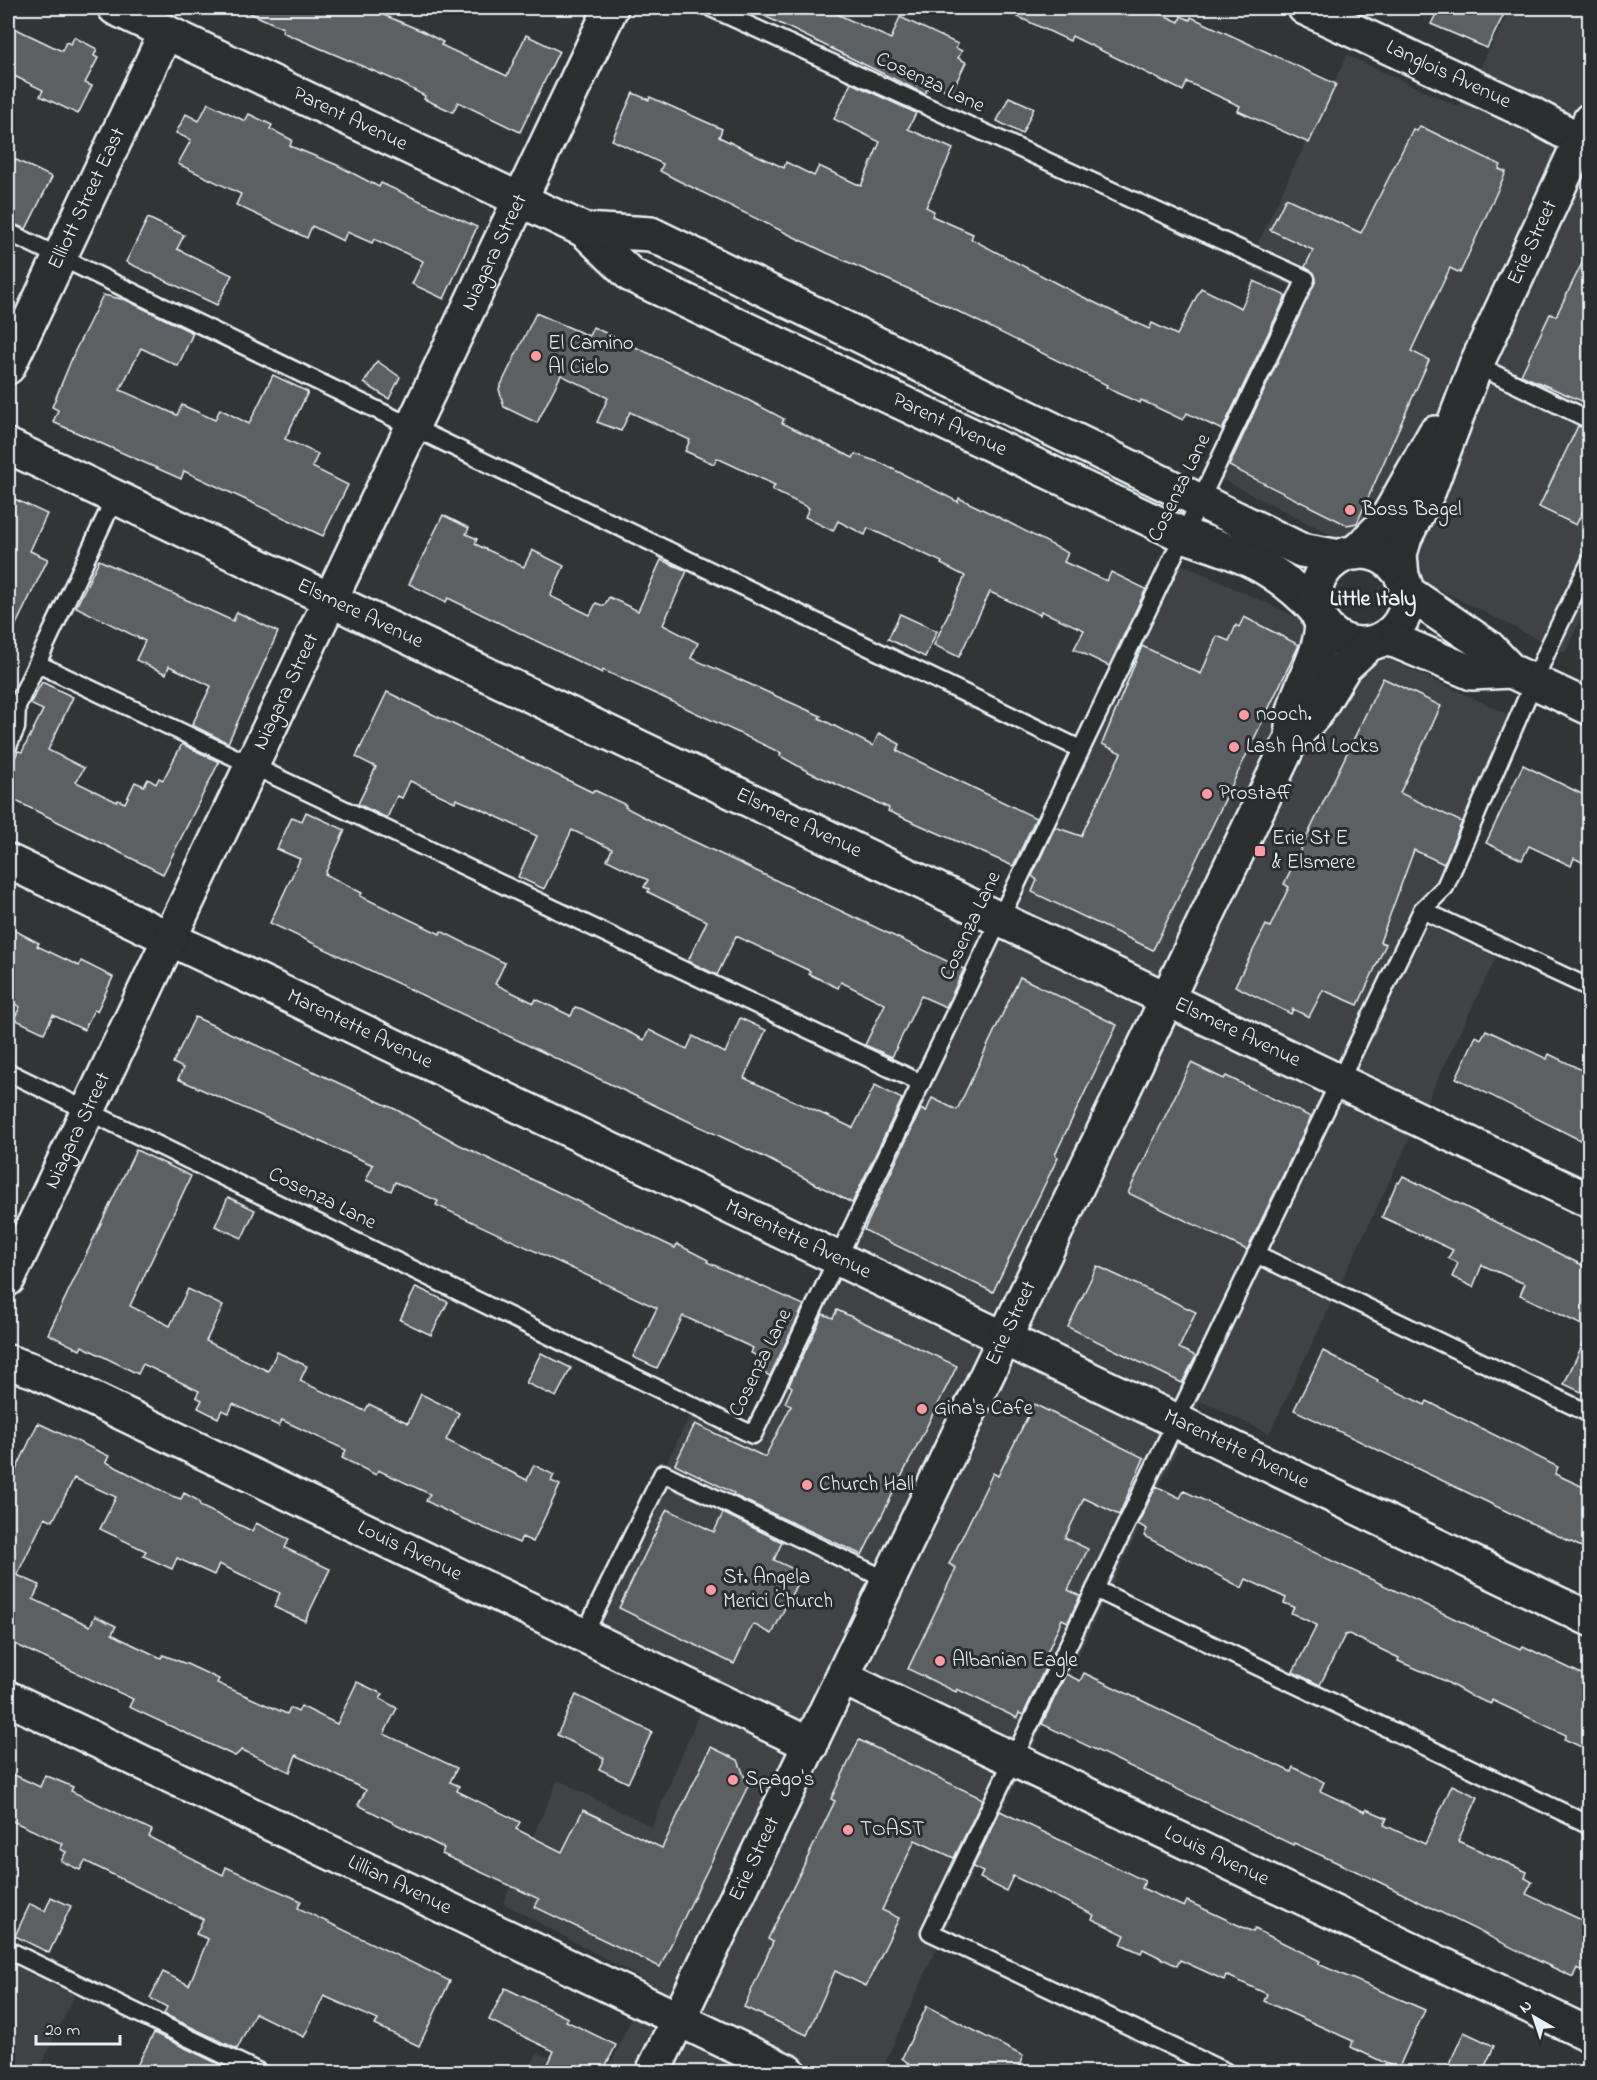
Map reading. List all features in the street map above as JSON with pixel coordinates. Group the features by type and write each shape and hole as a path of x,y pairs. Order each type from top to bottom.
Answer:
{"street":[{"name":"Parent Avenue","path":"115,8 584,230 631,275 1183,535 1238,554 1280,575 1320,618"},
{"name":"Niagara Street","path":"8,1279 611,8"},
{"name":"Langlois Avenue","path":"1305,8 1530,113 1586,136"},
{"name":"Elliott Street East","path":"8,367 166,32"},
{"name":"Erie Street","path":"1348,555 1384,524 1476,365 1586,136"},
{"name":"Parent Avenue","path":"584,230 651,234 1301,550 1348,555"},
{"path":"823,365 842,326"},
{"name":"Erie Street","path":"1405,585 1400,554 1405,537 1429,490 1476,365"},
{"path":"1052,473 1070,436"},
{"name":"Elsmere Avenue","path":"8,446 114,499 1590,1202"},
{"path":"1523,677 1472,673 1396,641 1353,644 1338,638 1320,618 1315,597 1319,581 1327,567 1348,555 1379,556 1392,564 1405,585 1488,647 1523,677 1590,708"},
{"path":"1376,641 1400,623 1407,608 1405,585"},
{"name":"Erie Street","path":"1292,738 1292,716 1317,656 1320,618"},
{"name":"Erie Street","path":"653,2073 1292,738 1316,713 1344,667 1376,641"},
{"name":"Marentette Avenue","path":"8,861 1590,1619"},
{"name":"Louis Avenue","path":"8,1362 35,1371 811,1745"},
{"name":"Louis Avenue","path":"843,1678 1590,2035"},
{"name":"Lillian Avenue","path":"8,1698 789,2073"}],"lane":[{"name":"Cosenza Lane","path":"8,1072 753,1435 1306,279 711,8"},
{"path":"8,232 1080,749"},
{"path":"1476,365 1590,420"},
{"path":"8,746 16,728 17,706 114,499"},
{"path":"1226,2073 930,1932 1422,910 1445,887 1523,677 1590,562"},
{"path":"38,664 250,767 921,1083"},
{"path":"1422,910 1590,988"},
{"path":"1256,1254 1590,1414"},
{"path":"584,1635 663,1473 889,1581"},
{"path":"1095,1589 1590,1825"},
{"path":"8,1950 259,2073"}],"shaded area":[{"path":"1511,8 1589,8 1590,374 1576,403 1589,409 1590,599 1565,653 1211,474 1296,289 1247,266 1347,55 1459,107"},
{"path":"1175,561 1525,722 1429,925 1496,957 1269,1434 1201,1401 943,1934 881,2072 607,2072 648,1982 503,1903 558,1780 652,1827 714,1677 590,1618 697,1401 761,1430"},
{"path":"8,1962 75,1995 38,2072 8,2072"},
{"path":"538,2052 576,2072 527,2072"}],"building":[{"path":"239,8 367,8 422,31 443,42 441,45 507,76 526,35 559,51 520,132 458,102 453,112 424,99 425,96 397,81 282,32 283,28"},
{"path":"748,8 824,8 891,39 900,17 958,44 956,48 962,51 958,58 966,62 951,93 930,82 925,94"},
{"path":"999,8 1148,8 1179,22 1181,16 1190,20 1191,17 1336,84 1309,143 1238,111 1240,106 1187,82 1183,91 1072,36 1070,41"},
{"path":"1439,8 1507,8 1487,48 1431,24"},
{"path":"8,25 62,51 66,42 71,44 74,37 97,49 94,56 98,58 85,83 92,86 78,114 40,96 43,90 8,73"},
{"path":"851,83 916,113 908,129 953,149 926,207 934,211 932,216 973,234 971,239 1079,295 1149,329 1152,323 1177,335 1201,288 1241,308 1254,281 1286,296 1222,430 1187,413 1183,420 1141,400 1140,403 1117,393 1106,387 1107,385 943,304 825,252 677,180 660,171 663,164 612,140 633,93 649,100 650,97 722,129 719,137 784,168 786,162 814,176 819,166 861,186 880,142 834,119"},
{"path":"1009,97 1034,108 1022,134 997,121"},
{"path":"208,103 245,121 249,114 272,125 270,129 292,140 290,146 337,165 379,187 381,183 477,227 444,299 412,284 423,261 374,239 372,243 347,232 343,241 312,226 307,238 236,205 241,194 178,164 191,140 176,133 186,114 199,121"},
{"path":"1420,126 1501,165 1499,169 1506,172 1460,273 1450,268 1411,351 1429,360 1357,523 1347,525 1229,466 1316,279 1314,273 1305,267 1313,250 1270,230 1286,198 1361,233 1413,129 1417,131"},
{"path":"14,159 52,177 26,229 8,222 8,173"},
{"path":"148,218 184,235 177,249 232,275 217,305 126,262"},
{"path":"1590,247 1590,408 1587,407 1589,404 1521,375 1550,314 1556,316"},
{"path":"103,295 126,300 193,333 178,366 141,348 120,390 177,415 182,405 215,420 220,409 249,424 273,375 308,392 285,439 318,454 312,467 348,485 323,536 184,471 181,479 53,422 58,410 52,407 75,351"},
{"path":"536,313 589,336 593,327 748,400 784,419 782,423 853,458 855,454 881,463 958,502 959,498 992,514 1068,553 1064,562 1107,581 1111,572 1146,589 1109,666 1074,649 1084,630 1041,611 1040,615 990,592 959,657 934,645 965,576 941,564 942,562 868,528 865,535 838,521 833,531 805,517 809,508 772,490 775,485 717,458 714,464 685,451 690,440 630,412 621,431 597,422 608,398 561,375 537,423 504,407 499,389"},
{"path":"377,361 400,377 389,399 364,383"},
{"path":"1578,426 1590,430 1590,496 1576,525 1539,507"},
{"path":"8,496 47,514 30,551 48,559 8,641"},
{"path":"443,515 469,528 466,534 477,539 475,544 524,567 532,550 564,566 550,596 590,615 596,603 604,606 609,597 638,611 661,560 687,571 663,625 698,643 691,658 821,716 819,718 873,746 879,733 900,744 897,751 1036,818 1013,866 888,811 889,808 807,771 780,756 781,753 671,701 603,670 602,673 448,598 446,602 409,584"},
{"path":"99,560 233,621 237,612 278,632 228,743 192,725 211,686 169,666 166,674 136,660 145,641 76,607"},
{"path":"900,614 937,631 925,657 888,639"},
{"path":"1244,617 1299,645 1153,950 1032,892 1037,880 1032,876 1055,827 1081,836 1121,753 1102,744 1142,646 1201,674 1217,636 1229,641 1236,625 1239,627"},
{"path":"1383,678 1441,706 1400,793 1462,822 1444,864 1414,850 1380,942 1386,944 1358,1005 1323,990 1309,1017 1293,1009 1291,1014 1235,986 1266,925 1270,927 1289,887 1284,884"},
{"path":"42,682 73,697 48,750 84,768 76,782 117,802 118,800 125,803 135,782 144,786 148,779 156,784 159,778 163,780 182,744 219,762 163,874 8,797 8,773 18,751 22,752 43,710 30,704"},
{"path":"387,692 592,792 594,790 626,805 625,807 659,825 964,969 946,1007 921,996 892,1057 865,1045 885,1004 841,982 838,988 809,974 810,971 736,936 717,975 688,961 707,921 648,892 649,889 644,887 648,880 607,860 612,849 572,830 544,889 518,877 537,836 483,810 456,799 455,802 410,781 402,798 397,796 387,818 358,804 376,767 356,757"},
{"path":"1523,765 1590,798 1590,866 1574,858 1571,866 1529,846 1522,860 1486,843"},
{"path":"306,812 345,830 325,874 362,893 360,896 440,934 441,931 505,963 495,984 534,1003 536,999 571,1016 575,1007 582,1009 644,1040 649,1030 687,1049 693,1036 725,1053 740,1018 766,1030 744,1078 853,1128 875,1085 902,1099 852,1203 766,1158 270,923 300,859 277,849 292,817 302,821"},
{"path":"8,927 39,943 37,946 79,966 81,961 113,977 97,1011 94,1010 84,1030 53,1015 44,1033 14,1019 20,1007 8,1000"},
{"path":"1020,977 1117,1025 1055,1155 1058,1157 993,1292 864,1230 921,1109 926,1112 932,1098 957,1110"},
{"path":"195,1017 397,1110 458,1144 675,1248 677,1244 708,1260 707,1262 804,1305 770,1376 754,1368 759,1357 751,1353 753,1348 683,1316 657,1368 633,1357 657,1308 436,1205 438,1201 395,1182 391,1191 366,1180 373,1165 178,1079 183,1068 173,1063"},
{"path":"1486,1030 1547,1059 1549,1054 1590,1074 1590,1145 1456,1078 1476,1036 1481,1039"},
{"path":"1191,1063 1224,1079 1226,1076 1311,1117 1247,1250 1128,1193"},
{"path":"136,1150 191,1176 130,1306 170,1326 188,1289 223,1306 206,1341 268,1371 277,1352 307,1366 300,1381 365,1411 369,1404 408,1423 421,1394 459,1413 446,1440 527,1480 534,1465 554,1475 551,1481 560,1485 533,1542 522,1537 519,1543 454,1515 426,1501 430,1494 378,1470 376,1475 342,1458 346,1450 282,1420 279,1426 233,1404 229,1413 222,1410 218,1418 198,1408 202,1400 196,1397 199,1391 143,1364 138,1374 82,1346 80,1350 48,1334"},
{"path":"1403,1176 1590,1269 1590,1329 1520,1295 1525,1284 1482,1265 1473,1287 1452,1277 1458,1263 1448,1258 1453,1250 1382,1217 1397,1182 1399,1183"},
{"path":"228,1197 255,1210 242,1238 215,1226"},
{"path":"1097,1266 1196,1312 1179,1348 1196,1356 1182,1383 1068,1327"},
{"path":"416,1287 448,1302 431,1335 400,1320"},
{"path":"837,1310 957,1366 862,1555 733,1495 734,1493 675,1464 695,1424 765,1457 791,1406 785,1403 792,1387 789,1385 823,1314 833,1318"},
{"path":"1590,1329 1590,1396 1564,1384"},
{"path":"1323,1351 1378,1380 1377,1382 1425,1405 1427,1401 1558,1467 1555,1474 1590,1490 1590,1551 1294,1410"},
{"path":"541,1353 571,1368 556,1397 526,1383"},
{"path":"1034,1404 1144,1458 1119,1515 1084,1498 1065,1538 1088,1549 1068,1590 1080,1596 1068,1622 1062,1619 1043,1662 1047,1664 1023,1715 1019,1713 1017,1718 957,1689 956,1692 908,1669 956,1568 949,1564 993,1473 998,1476"},
{"path":"38,1423 109,1456 106,1462 172,1496 181,1499 184,1493 199,1501 200,1506 252,1531 256,1523 289,1539 285,1548 330,1569 305,1621 274,1607 280,1593 219,1564 214,1575 177,1558 172,1569 143,1556 146,1551 100,1529 116,1497 74,1478 53,1521 45,1517 17,1575 40,1585 33,1599 90,1626 95,1616 116,1626 112,1634 119,1638 161,1658 163,1655 189,1665 219,1679 217,1683 287,1714 290,1708 298,1712 301,1706 337,1724 357,1682 383,1694 380,1699 397,1708 384,1734 457,1768 450,1782 459,1786 457,1791 520,1822 516,1829 562,1852 583,1810 662,1848 711,1747 738,1760 748,1786 660,1967 535,1907 539,1899 442,1854 444,1848 358,1805 366,1790 296,1755 290,1772 242,1750 235,1756 129,1707 133,1699 8,1641 8,1466 16,1470"},
{"path":"1156,1486 1180,1498 1184,1491 1502,1641 1521,1649 1523,1646 1590,1678 1590,1751 1564,1739 1566,1735 1492,1700 1491,1704 1471,1696 1443,1680 1398,1661 1399,1658 1349,1634 1345,1635 1320,1685 1293,1672 1317,1625 1291,1613 1294,1607 1284,1603 1286,1598 1246,1579 1242,1588 1144,1536 1147,1529 1138,1524"},
{"name":"St. Angela Merici Church","path":"667,1509 714,1532 723,1513 782,1542 774,1560 802,1573 772,1634 753,1624 734,1664 619,1608"},
{"path":"1084,1673 1291,1772 1293,1767 1324,1782 1320,1791 1365,1812 1366,1809 1387,1818 1384,1825 1425,1844 1452,1785 1478,1797 1458,1841 1527,1872 1525,1878 1532,1882 1526,1894 1590,1924 1590,1974 1577,1968 1573,1977 1369,1877 1294,1843 1293,1845 1042,1724 1066,1674 1080,1681"},
{"path":"576,1695 652,1732 628,1783 599,1769 604,1758 557,1735"},
{"path":"859,1740 983,1799 954,1858 915,1840 882,1910 899,1918 866,1986 835,1971 807,2035 744,2007 773,1942 768,1939 835,1801 831,1799"},
{"path":"8,1772 40,1787 45,1775 73,1787 71,1791 152,1830 149,1837 223,1875 226,1867 301,1901 298,1908 450,1981 419,2046 375,2025 378,2020 324,1996 304,2037 255,2013 237,2049 164,2014 167,2007 150,1998 163,1972 189,1985 208,1939 196,1934 203,1919 85,1861 80,1870 61,1861 66,1852 60,1849 63,1844 8,1819"},
{"path":"1000,1811 1145,1881 1142,1888 1184,1907 1187,1901 1253,1932 1255,1929 1320,1961 1318,1964 1425,2010 1398,2069 1351,2047 1353,2041 1264,2001 1267,1994 1226,1975 1224,1980 1180,1960 1177,1966 1143,1949 1141,1953 1121,1944 1125,1935 1092,1919 1094,1915 1013,1876 1006,1891 980,1878 983,1872 973,1867"},
{"path":"51,1897 71,1906 49,1953 15,1936 30,1904 45,1911"},
{"path":"505,1988 568,2018 566,2021 616,2045 602,2073 544,2073 554,2051 489,2020"},
{"path":"927,2006 1023,2056 1016,2073 920,2073 902,2058"},
{"path":"1464,2032 1494,2046 1482,2073 1445,2073"},
{"path":"154,2033 227,2068 225,2073 133,2073"}],"place":[{"name":"El Camino Al Cielo","path":"536,356"},
{"name":"Boss Bagel","path":"1350,510"},
{"name":"nooch.","path":"1244,715"},
{"name":"Lash And Locks","path":"1234,747"},
{"name":"Prostaff","path":"1207,794"},
{"name":"Erie St E & Elsmere","path":"1260,851"},
{"name":"Gina's Cafe","path":"922,1409"},
{"name":"Church Hall","path":"807,1485"},
{"name":"St. Angela Merici Church","path":"711,1590"},
{"name":"Albanian Eagle","path":"940,1661"},
{"name":"Spago's","path":"733,1780"},
{"name":"TOAST","path":"848,1830"}],"district":[{"name":"Little Italy","path":"1373,600"}]}
